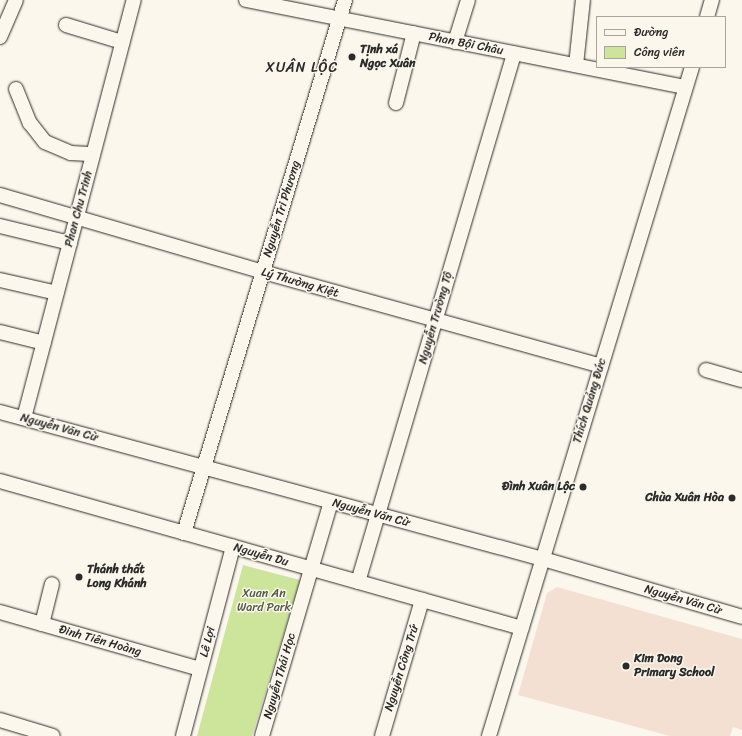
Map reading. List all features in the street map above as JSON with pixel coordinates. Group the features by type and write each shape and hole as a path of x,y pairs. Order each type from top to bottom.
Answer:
{"street":[{"path":"0,37 16,0"},
{"name":"Phan Chu Trinh","path":"24,418 134,0"},
{"name":"Phan Bội Châu","path":"246,0 685,88"},
{"name":"Nguyễn Tri Phương","path":"184,533 345,0"},
{"path":"455,42 468,0"},
{"path":"576,66 583,0"},
{"path":"707,16 712,0"},
{"path":"66,25 122,42"},
{"path":"396,103 414,33"},
{"name":"Nguyễn Trường Tộ","path":"358,582 514,54"},
{"name":"Thích Quảng Đức","path":"490,736 692,68"},
{"path":"16,89 30,123 45,142 71,153 93,154"},
{"name":"Lý Thường Kiệt","path":"0,195 263,272 601,366"},
{"path":"0,226 70,243"},
{"path":"0,280 57,293"},
{"path":"0,332 44,343"},
{"path":"706,370 742,380"},
{"name":"Nguyễn Văn Cừ","path":"0,412 543,559 742,617"},
{"name":"Nguyễn Du","path":"0,482 522,628"},
{"name":"Nguyễn Thái Học","path":"262,736 331,502"},
{"name":"Lê Lợi","path":"183,736 233,547"},
{"path":"42,624 52,584"},
{"name":"Nguyễn Công Trứ","path":"382,736 422,600"},
{"name":"Đinh Tiên Hoàng","path":"0,612 200,670"},
{"path":"0,720 53,736"}],"shaded area":[{"name":"Kim Dong Primary School","path":"557,587 742,639 742,730 733,727 730,736 670,736 518,695 547,593"}],"green space":[{"name":"Xuan An Ward Park","path":"243,565 300,580 252,736 197,736"}],"place":[{"name":"Tịnh xá Ngọc Xuân","path":"352,57"},
{"name":"Đình Xuân Lộc","path":"583,487"},
{"name":"Chùa Xuân Hòa","path":"732,498"},
{"name":"Thánh thất Long Khánh","path":"79,577"},
{"name":"Kim Dong Primary School","path":"626,666"}],"district":[{"name":"XUÂN LỘC","path":"302,68"}]}
